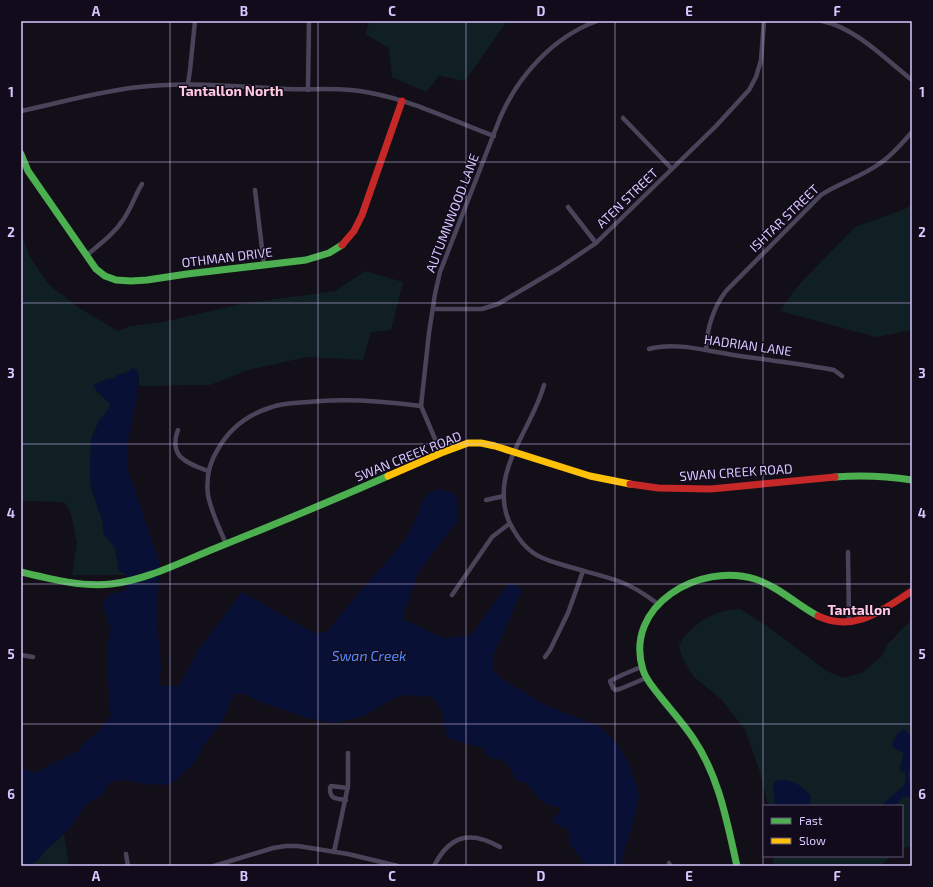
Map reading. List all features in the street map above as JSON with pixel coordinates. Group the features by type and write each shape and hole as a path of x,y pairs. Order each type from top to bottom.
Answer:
{"street":[{"path":"188,84 195,21"},
{"path":"308,90 309,21"},
{"name":"AUTUMNWOOD LANE","path":"441,453 421,406 429,332 440,272 512,94 535,63 565,38 583,27 597,21"},
{"name":"ATEN STREET","path":"434,309 482,309 498,304 559,268 596,243 732,110 753,83 761,60 764,21"},
{"path":"822,21 840,26 857,36 912,80"},
{"path":"21,111 132,88 188,84 361,91 419,106 494,136"},
{"name":"OTHMAN DRIVE","path":"21,154 28,171 96,269 114,280 142,281 306,260 321,257 338,247 350,237 365,206 402,101"},
{"path":"623,118 672,169"},
{"name":"ISHTAR STREET","path":"706,350 707,335 713,314 718,302 726,291 821,195 878,165 912,132"},
{"path":"87,255 111,235 119,226 142,184"},
{"path":"254,190 264,265"},
{"path":"568,207 596,243"},
{"name":"HADRIAN LANE","path":"649,349 671,346 706,350 827,369 838,372 842,376"},
{"path":"544,384 540,399 505,477 504,496 509,524 522,542 536,555 629,585 658,604"},
{"path":"226,544 213,513 208,495 208,471 215,453 225,438 234,428 252,415 273,406 344,399 393,402 421,406"},
{"path":"178,430 174,443 177,452 188,463 208,471"},
{"name":"SWAN CREEK ROAD","path":"21,572 82,585 111,584 140,579 289,519 441,453 468,443 495,446 590,476 616,482 661,488 711,489 848,476 882,476 912,480"},
{"path":"486,500 504,496"},
{"path":"452,595 492,538 509,524"},
{"path":"848,552 849,621"},
{"path":"544,657 550,650 568,613 583,571"},
{"path":"737,866 722,799 707,762 693,738 646,678 641,667 639,650 641,633 647,618 658,604 679,590 708,578 736,576 768,584 822,618 840,622 872,616 912,591"},
{"path":"21,655 33,657"},
{"path":"641,667 610,681 613,688 615,690 620,689 646,678"},
{"path":"334,852 348,788 348,753"},
{"path":"346,800 332,797 330,795 330,788 331,786 348,788"},
{"path":"434,866 443,851 454,840 477,838 486,840 500,847"},
{"path":"214,866 273,848 286,846 334,852 398,866"},
{"path":"126,854 128,866"}],"shaded area":[{"path":"370,21 507,21 465,81 439,76 426,92 392,77 389,48 365,34"},
{"path":"912,204 912,330 876,337 780,311 796,288 855,227 905,209"},
{"path":"21,233 30,257 50,286 81,309 118,331 130,326 163,322 241,304 335,291 365,271 403,282 391,330 371,332 363,360 307,357 248,370 210,385 139,386 139,376 127,373 104,380 97,392 106,398 111,405 100,419 92,437 90,459 91,488 101,513 104,534 115,548 119,570 126,575 72,575 77,543 71,514 64,502 21,501"},
{"path":"740,609 770,628 825,670 842,678 862,673 881,657 888,644 912,619 912,846 903,848 903,805 768,805 760,772 745,730 722,700 693,676 681,655 679,644 691,630 705,619 730,610"},
{"path":"64,834 69,866 29,866 39,859 45,851"},
{"path":"773,857 890,857 879,866 774,866"}],"water":[{"name":"Swan Creek","path":"132,368 137,370 139,376 138,391 128,441 127,467 159,561 157,630 160,648 160,686 179,686 198,650 242,592 318,634 328,631 405,540 425,496 439,489 451,492 457,499 457,521 418,573 403,615 403,619 444,638 471,635 507,585 511,583 520,588 521,591 493,657 493,670 502,679 542,703 601,727 618,745 630,766 639,793 637,808 620,866 586,866 570,844 568,830 552,822 553,818 560,812 560,808 544,803 527,783 516,781 508,765 501,760 493,759 486,755 484,748 449,739 445,729 442,711 432,697 410,695 400,697 393,699 364,716 334,723 314,720 260,702 244,694 236,694 233,695 223,720 204,745 195,762 175,781 163,785 123,780 110,782 103,794 86,805 69,829 45,851 39,859 29,866 21,866 21,768 32,772 38,772 78,751 84,742 97,733 111,716 109,703 107,645 111,630 104,610 104,601 108,595 126,590 126,575 119,570 115,548 104,534 103,523 91,488 90,459 92,437 100,419 106,413 110,405 93,385 104,380 113,379 117,375 128,372"},
{"path":"904,729 912,737 912,755 909,779 912,786 912,797 904,797 896,805 882,805 905,784 905,772 901,771 900,768 904,753 894,748 892,744 897,734"},
{"path":"784,780 796,783 811,797 809,805 775,805 773,784 775,781"}],"traffic: fast":[{"path":"21,154 28,171 96,269 105,276 116,280 147,280 306,260 329,253 342,245"},
{"path":"21,572 66,582 100,585 137,579 300,514 388,476"},
{"path":"835,477 874,476 912,480"},
{"path":"737,866 721,800 716,784 702,753 681,721 644,674 640,647 644,626 655,608 671,594 690,583 711,577 734,575 764,582 818,616"}],"traffic: slow":[{"path":"388,476 468,443 481,443 590,476 630,484"}],"traffic: jam":[{"path":"342,245 354,231 362,215 402,101"},
{"path":"630,484 658,488 711,489 835,477"},
{"path":"818,616 831,621 856,621 879,612 912,591"}],"district":[{"name":"Tantallon North","path":"231,91"},
{"name":"Tantallon","path":"859,610"}]}
